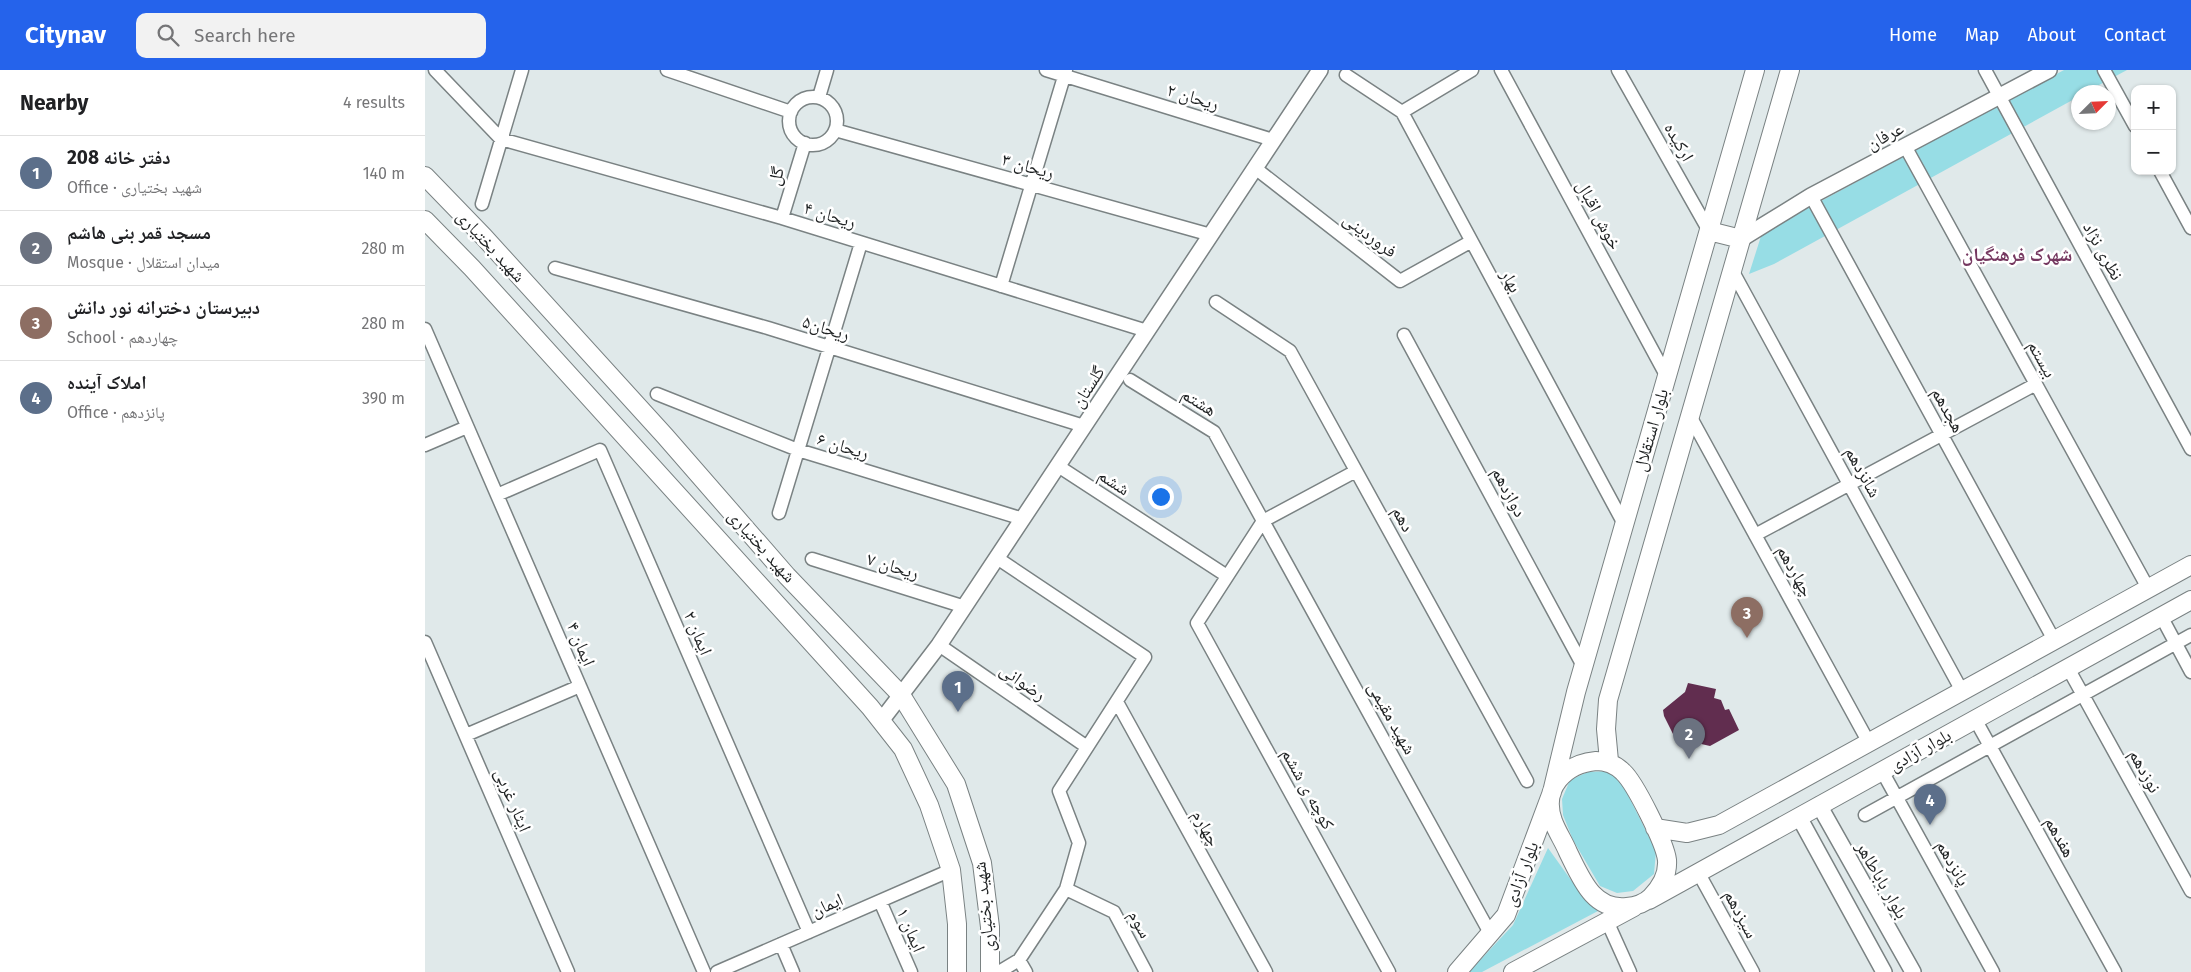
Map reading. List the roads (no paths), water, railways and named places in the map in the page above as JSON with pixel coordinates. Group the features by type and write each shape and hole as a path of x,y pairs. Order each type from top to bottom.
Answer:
{"main road":[{"name":"بلوار استقلال","path":"1609,762 1606,729 1608,700 1790,70"},
{"name":"بلوار استقلال","path":"1552,792 1583,666 1709,231 1750,75"},
{"name":"شهید بختیاری","path":"425,176 512,268 665,436 787,576 901,695 956,784 982,863 990,927 990,972"},
{"name":"شهید بختیاری","path":"425,220 492,290 881,721 903,749 929,805 951,870 957,924 957,972"},
{"path":"1709,231 1741,239"},
{"path":"492,290 512,268"},
{"name":"بلوار آزادی","path":"1655,828 1687,832 1719,825 2191,565"},
{"name":"بلوار آزادی","path":"1515,972 2191,600"},
{"path":"1582,762 1609,762 1623,771 1632,782 1655,828 1667,860 1666,875 1659,889 1642,903 1620,908 1606,904 1593,896 1584,884 1553,820 1550,806 1552,792 1559,779 1569,769 1582,762"},
{"name":"بلوار آزادی","path":"1457,972 1506,915 1552,792"}],"street":[{"path":"435,70 501,139"},
{"path":"482,204 522,70"},
{"path":"667,70 791,112"},
{"path":"819,97 827,70"},
{"name":"ریحان ۲","path":"1046,70 1065,73 1273,140"},
{"name":"گلستان","path":"881,721 939,645 965,607 1320,70"},
{"path":"1402,112 1472,70"},
{"name":"خوش اقبال","path":"1501,70 1667,377"},
{"name":"ارکیده","path":"1618,70 1709,231"},
{"name":"نظری نژاد","path":"1985,70 2191,448"},
{"name":"عرفان","path":"1741,239 1811,196 2049,70"},
{"path":"2104,70 2131,119"},
{"path":"1001,286 1065,73"},
{"name":"بهار","path":"1346,75 1402,112 1470,242 1624,524"},
{"path":"819,97 831,104 835,110 837,117 835,130 832,137 819,144 805,143 798,139 790,127 791,112 794,106 805,98 819,97"},
{"name":"ریحان ۳","path":"835,130 1211,235"},
{"name":"ریحان ۴","path":"501,139 781,218 1147,331"},
{"name":"گل","path":"781,218 805,143"},
{"name":"بیستم","path":"1905,146 2148,588"},
{"name":"فروردینی","path":"1255,168 1401,281 1470,242"},
{"path":"2162,175 2191,228"},
{"name":"هجدهم","path":"1811,196 2054,640"},
{"path":"779,513 861,243"},
{"name":"ریحان۵","path":"555,268 829,347 1084,426"},
{"name":"شانزدهم","path":"1732,270 1963,691"},
{"name":"دهم","path":"1216,302 1290,351 1527,781"},
{"name":"ایمان ۴","path":"425,329 704,972"},
{"name":"دوازدهم","path":"1404,335 1583,666"},
{"name":"هشتم","path":"1130,380 1214,432 1263,521"},
{"path":"1755,535 2035,384"},
{"name":"ریحان ۶","path":"657,394 798,450 1023,519"},
{"name":"چهاردهم","path":"1690,416 1869,743"},
{"path":"425,445 467,427"},
{"name":"ایمان ۲","path":"497,495 599,450 809,932"},
{"name":"ششم","path":"1058,466 1227,576"},
{"path":"1227,576 1263,521 1356,471"},
{"name":"شهید مقیمی","path":"1263,521 1490,933"},
{"path":"997,558 1145,657 1059,791 1079,843 1066,889 1019,960 999,972"},
{"name":"ریحان ۷","path":"812,559 965,607"},
{"name":"کوچه ی ششم","path":"1227,576 1197,623 1389,972"},
{"path":"2161,616 2191,672"},
{"path":"1865,815 2191,635"},
{"name":"ایثار غربی","path":"425,642 568,972"},
{"name":"رضوانی","path":"939,645 1087,747"},
{"name":"نوزدهم","path":"2068,668 2191,891"},
{"path":"466,736 580,686"},
{"name":"چهارم","path":"1117,702 1266,972"},
{"name":"هفدهم","path":"1975,719 2115,972"},
{"name":"پانزدهم","path":"1882,771 1993,972"},
{"name":"بلوار باباطاهر","path":"1819,806 1913,972"},
{"path":"1799,817 1884,972"},
{"name":"ایمان","path":"717,972 951,870"},
{"name":"سیزدهم","path":"1698,872 1753,972"},
{"name":"سوم","path":"1066,889 1114,912 1146,972"},
{"name":"ایمان ۱","path":"880,901 911,972"},
{"path":"1607,921 1630,972"},
{"path":"781,944 793,972"},
{"path":"1019,960 1025,972"}],"place":[{"name":"دبیرستان دخترانه نور دانش","path":"1747,638"},
{"name":"دفتر خانه 208","path":"958,712"},
{"name":"مسجد قمر بنی هاشم","path":"1689,759"},
{"name":"املاک آینده","path":"1930,825"}],"district":[{"name":"شهرک فرهنگیان","path":"2017,254"}]}
